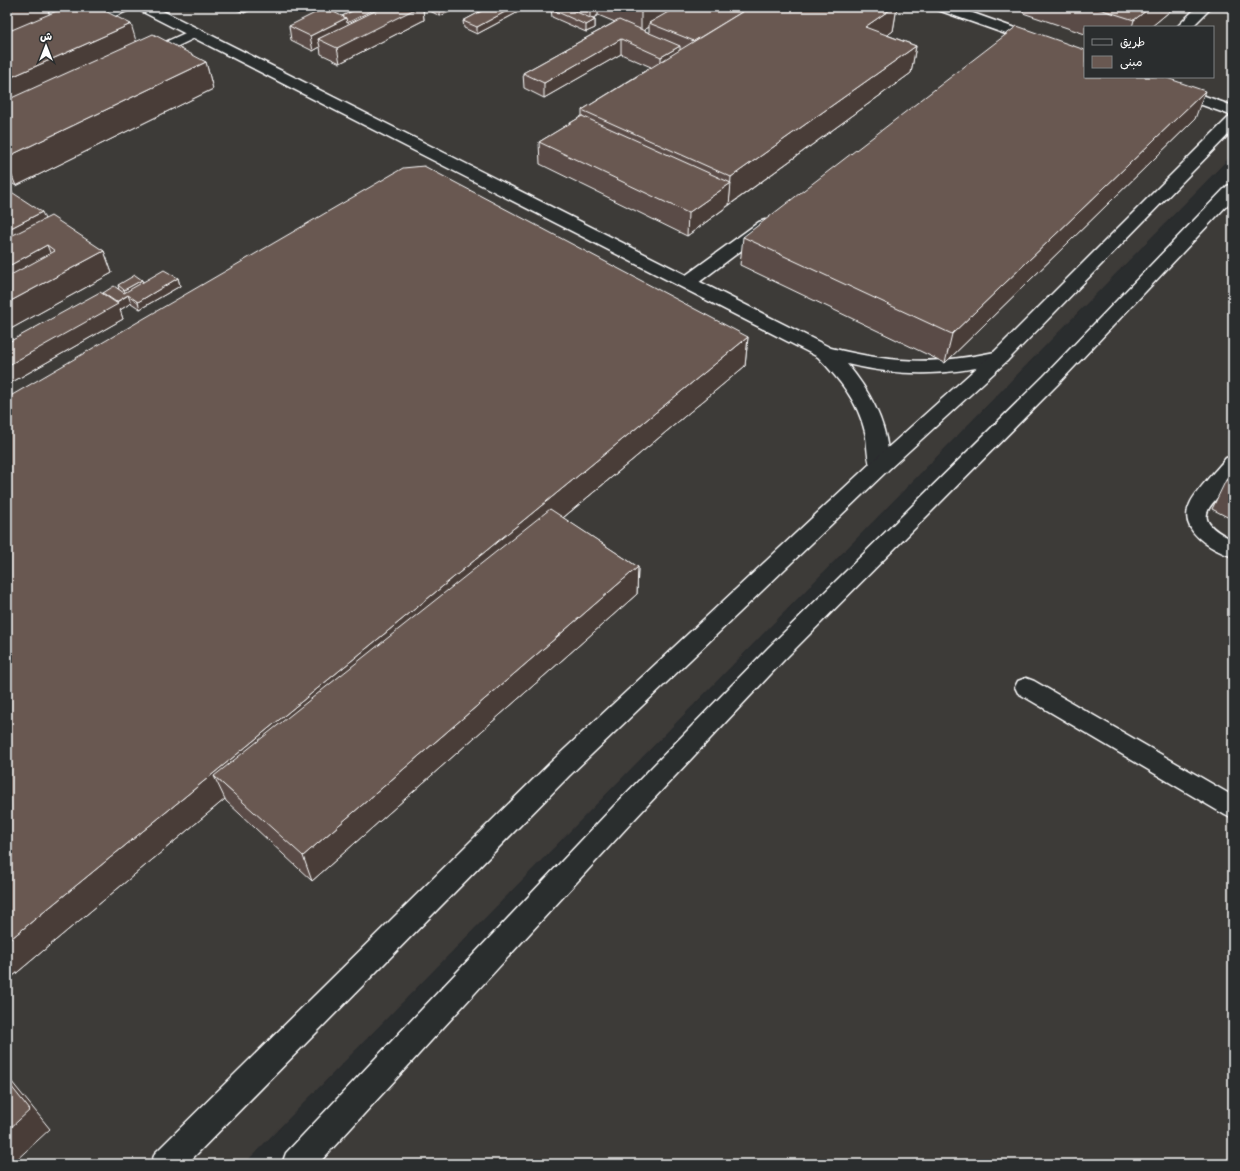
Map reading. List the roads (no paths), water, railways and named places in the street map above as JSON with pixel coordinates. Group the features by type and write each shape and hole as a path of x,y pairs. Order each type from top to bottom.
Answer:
{"street":[{"path":"144,7 433,162 688,282 825,353 860,362 896,367 933,368 968,364 1000,357"},
{"path":"943,7 1084,58"},
{"path":"1140,78 1233,111"},
{"path":"166,1164 560,769 880,466 1000,357 1233,121"},
{"path":"297,1164 622,815 770,660 924,504 1050,380 1233,190"},
{"path":"825,353 845,372 860,394 872,416 878,441 880,466"}],"lane":[{"path":"102,7 71,26 124,7"},
{"path":"1185,26 1205,7"},
{"path":"137,60 194,33"},
{"path":"1005,46 1020,35"},
{"path":"688,282 776,217"},
{"path":"1233,463 1199,505 1195,514 1197,523 1205,533 1233,549"},
{"path":"1026,687 1233,808"}]}
